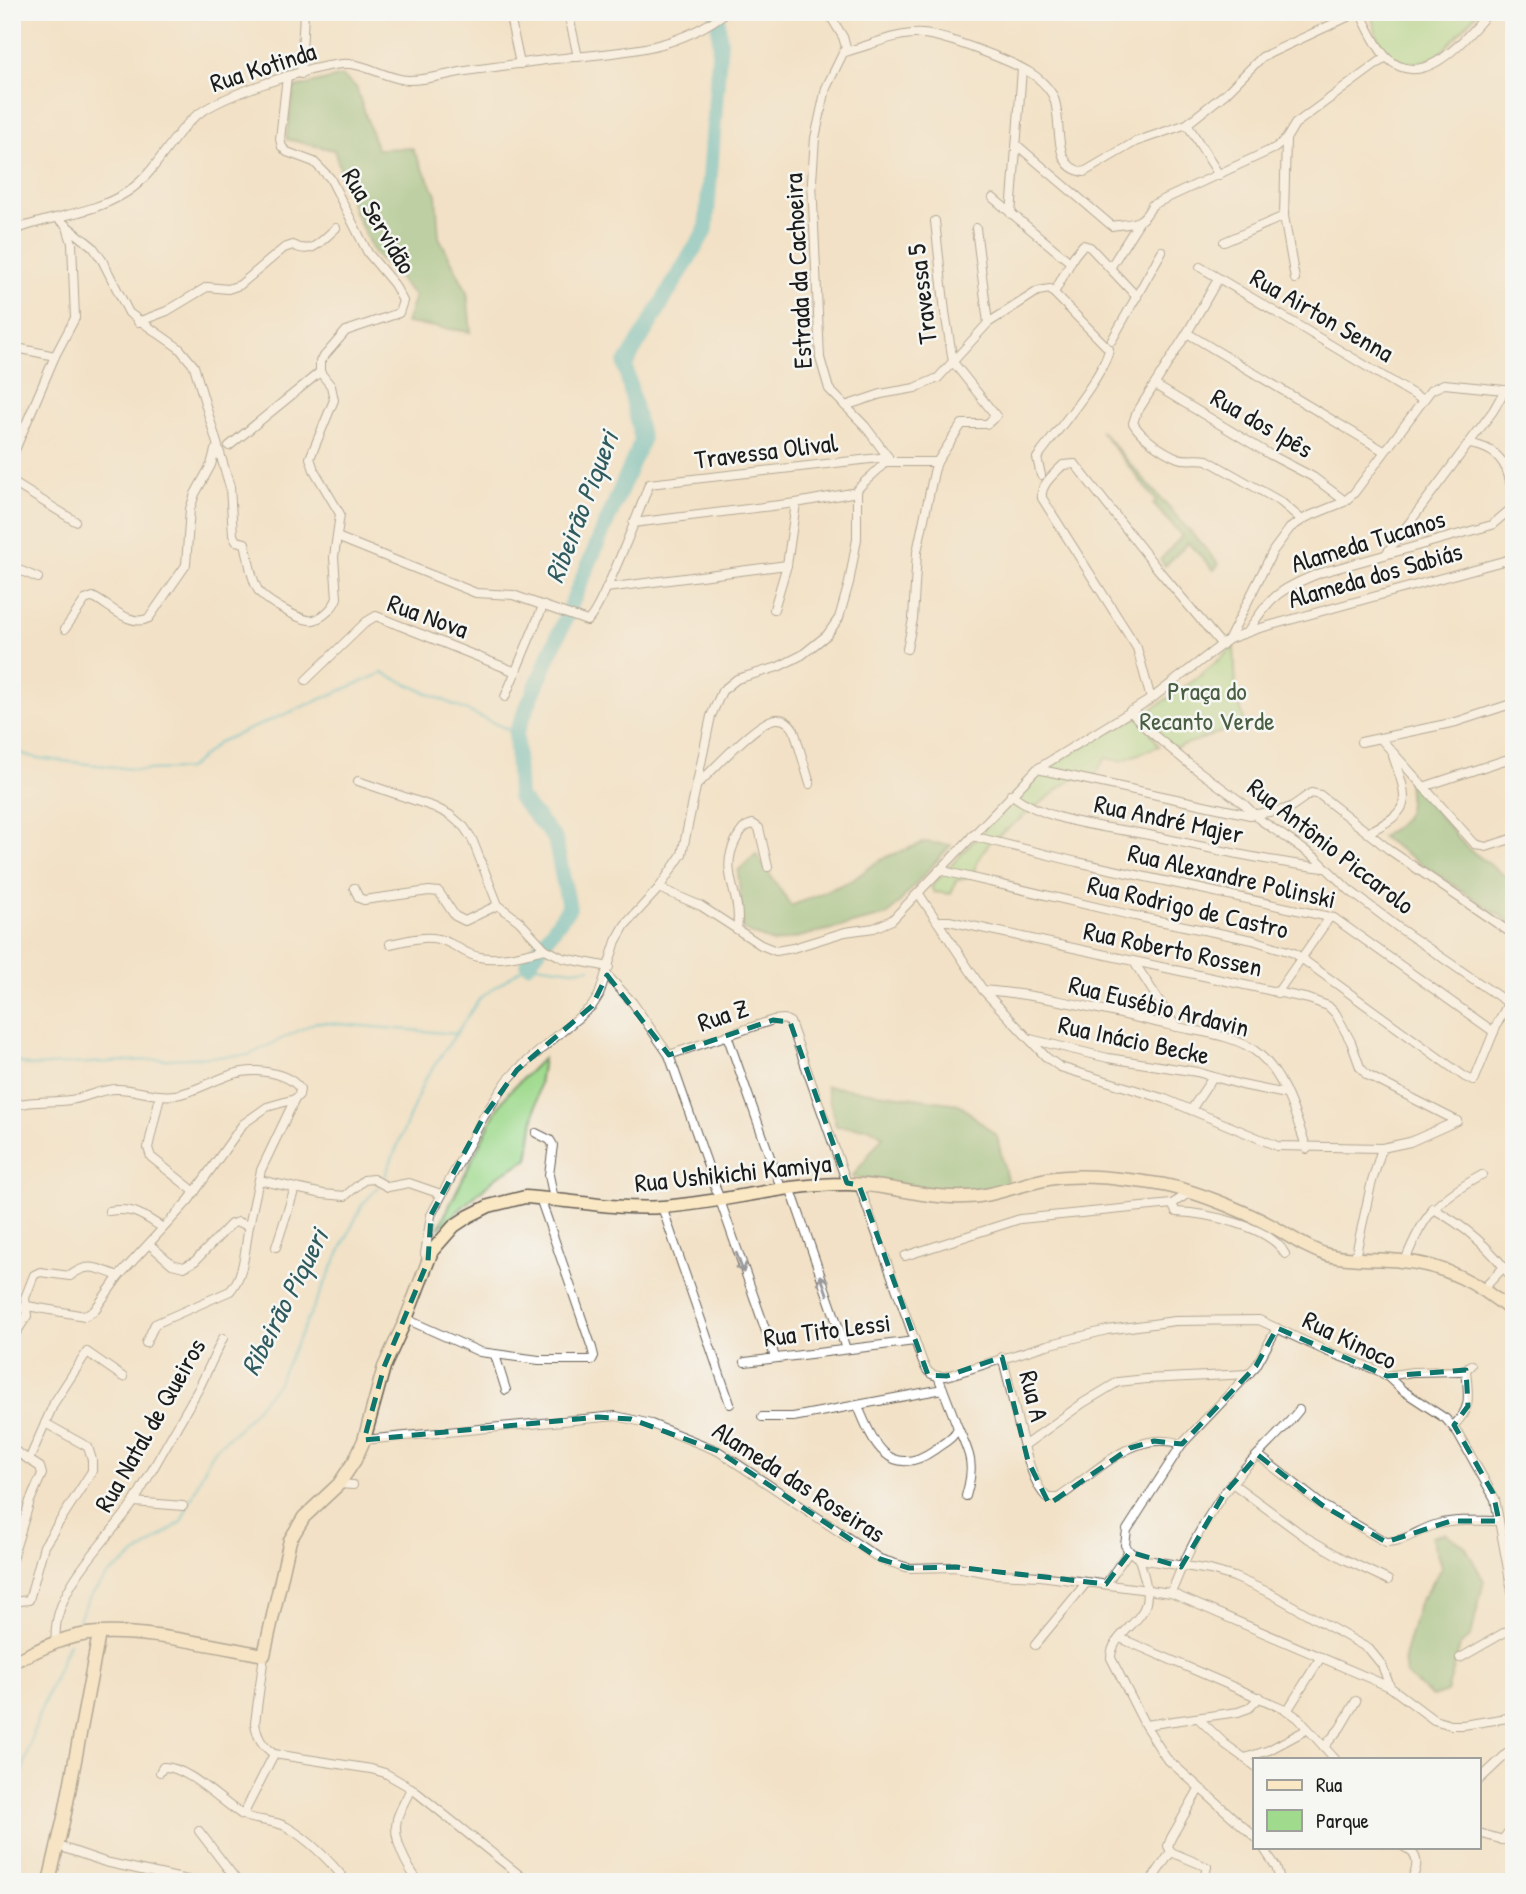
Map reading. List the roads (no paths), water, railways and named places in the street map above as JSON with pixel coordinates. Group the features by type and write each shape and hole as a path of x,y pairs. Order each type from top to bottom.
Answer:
{"main road":[{"name":"Rua Ushikichi Kamiya","path":"264,1656 290,1540 304,1517 339,1484 355,1460 364,1440 384,1367 428,1261 443,1237 469,1216 510,1199 540,1198 622,1207 662,1207 785,1188 853,1184 961,1198 990,1194 1043,1180 1084,1177 1162,1185 1263,1222 1312,1250 1342,1258 1405,1261 1443,1269 1484,1288 1513,1312"},
{"path":"12,1662 59,1641 83,1634 143,1635 264,1656"},
{"path":"49,1882 99,1634"}],"street":[{"path":"301,74 304,12"},
{"path":"509,12 520,64"},
{"path":"568,12 578,57"},
{"path":"828,12 843,37 845,52 892,38 921,34 962,45 1022,69 1043,82 1053,96 1057,109 1058,135 1063,156 1076,171 1084,172 1135,142 1187,124 1226,93 1262,57 1352,15 1361,14 1387,57 1410,67 1431,65 1454,51 1489,12"},
{"name":"Rua Kotinda","path":"12,231 98,206 116,198 141,183 179,132 204,109 287,76 347,64 365,67 394,78 423,79 520,64 634,51 689,36 719,18"},
{"name":"Estrada da Cachoeira","path":"845,52 830,79 814,138 820,358 829,389 870,432 888,460"},
{"path":"1110,268 1152,205 1275,148 1286,139 1295,124 1387,57"},
{"path":"1011,214 1022,69"},
{"name":"Rua Servidão","path":"287,76 280,139 282,147 287,152 314,162 330,178 369,253 394,284 403,301 399,313 356,326 342,334 321,359 320,372"},
{"path":"1187,124 1219,175"},
{"path":"1286,139 1284,216 1295,279"},
{"path":"1018,146 1112,226 1139,222"},
{"path":"993,198 1070,262"},
{"path":"1224,242 1284,216"},
{"path":"57,218 93,247 108,271 124,306 138,322 179,348 194,366 230,487 234,539 245,543 256,587 269,600 307,620 317,619 329,610 337,598 334,557 340,514 311,463 313,445 334,400 331,386 320,372 229,446"},
{"name":"Travessa 5","path":"935,221 944,312 953,362"},
{"path":"12,457 55,356 75,318 72,243 67,227"},
{"path":"138,322 167,311 207,287 233,288 240,285 284,248 293,245 301,250 311,248 336,228"},
{"path":"976,228 988,323"},
{"path":"1054,293 1070,262 1083,245 1090,247 1137,297"},
{"path":"1112,340 1162,251"},
{"name":"Rua Airton Senna","path":"1200,267 1423,400"},
{"path":"1218,279 1133,423 1138,431 1169,453 1183,459 1207,460 1281,502 1302,520"},
{"path":"845,406 881,394 922,386 938,378 988,323 1038,291 1050,289 1108,346 1109,352 1086,393 1037,458 1041,475"},
{"path":"1187,333 1384,451"},
{"path":"12,347 55,356"},
{"path":"907,649 913,620 915,564 937,462 962,424 987,424 996,416 953,362"},
{"path":"659,888 701,906 769,950 783,951 845,932 881,926 892,920 1037,769 1151,699 1225,642 1273,551 1290,528 1354,494 1435,387 1444,384 1509,390"},
{"name":"Rua dos Ipês","path":"1155,385 1269,454 1313,477 1345,501"},
{"path":"1386,554 1509,390"},
{"path":"65,629 85,600 93,597 131,620 143,621 149,618 186,565 190,509 214,458 216,444"},
{"path":"1468,444 1487,447 1504,463 1509,476 1514,519"},
{"path":"428,1261 425,1254 428,1226 441,1194 484,1116 507,1081 529,1058 583,1015 599,995 616,941 625,925 672,872 684,846 711,716 722,691 737,679 789,662 815,646 833,628 843,605 857,539 857,492 888,460"},
{"name":"Travessa Olival","path":"633,523 649,484 888,460 937,462"},
{"path":"1151,699 1137,648 1042,498 1041,492 1046,483 1063,465 1075,464 1083,472 1125,530 1225,642"},
{"path":"12,482 75,521"},
{"path":"337,537 476,593 513,595 584,621 589,620 606,588 633,523 796,503 857,492"},
{"path":"774,609 787,565 796,503"},
{"name":"Alameda Tucanos","path":"1248,632 1267,602 1296,582 1492,525 1513,507"},
{"name":"Alameda dos Sabiás","path":"1225,642 1248,632 1514,558"},
{"path":"606,588 787,565"},
{"path":"12,567 38,578"},
{"path":"505,697 543,606"},
{"name":"Rua Nova","path":"306,680 370,617 376,616 516,672"},
{"path":"1361,742 1456,722 1514,703"},
{"name":"Rua Antônio Piccarolo","path":"1130,711 1189,764 1316,858 1324,868 1399,928 1512,1005"},
{"path":"698,784 758,728 772,719 778,719 789,723 794,730 810,785"},
{"path":"1380,738 1475,844 1480,847 1491,846 1514,838"},
{"path":"1367,833 1394,818 1403,805 1405,788 1392,751"},
{"path":"1423,787 1514,757"},
{"path":"1037,769 1237,813 1254,814 1291,807 1307,795 1321,795 1367,833 1514,935"},
{"path":"358,781 450,815 472,838 498,905 519,921 545,949 563,958 608,971 633,1003 668,1055 775,1357"},
{"name":"Rua André Majer","path":"1011,794 1035,809 1080,821 1243,856 1324,868"},
{"path":"737,929 738,910 728,860 743,828 749,824 757,825 761,832 768,867"},
{"name":"Rua Alexandre Polinski","path":"972,836 1077,862 1330,917 1494,1032"},
{"name":"Rua Rodrigo de Castro","path":"940,870 1278,947 1300,958 1474,1081 1494,1032"},
{"path":"354,888 359,898 364,900 439,892 455,916 465,921 498,905"},
{"name":"Rua Inácio Becke","path":"919,894 983,990 1028,1038 1108,1058 1178,1068 1286,1094"},
{"path":"1278,993 1330,917"},
{"name":"Rua Roberto Rossen","path":"936,921 949,921 1309,999 1331,1008 1351,1041 1363,1070 1457,1121 1410,1142 1382,1149"},
{"path":"390,944 415,938 434,938 451,943 473,956 492,958 545,949"},
{"path":"1134,962 1176,1027"},
{"name":"Rua Eusébio Ardavin","path":"983,990 1038,998 1227,1038 1252,1049 1275,1072 1307,1149"},
{"path":"1494,1032 1512,1005 1514,993"},
{"name":"Rua Z","path":"668,1055 773,1020 784,1018 790,1022 853,1184"},
{"path":"727,1035 846,1349"},
{"path":"1028,1038 1060,1067 1125,1086 1191,1110 1265,1143 1307,1149 1382,1149 1355,1258"},
{"path":"12,1108 23,1103 71,1100 113,1089 160,1096 190,1092 228,1075 256,1071 283,1076 300,1088 299,1095 268,1154 259,1180 241,1273 236,1285 230,1291 155,1324 146,1343"},
{"path":"1191,1110 1213,1077"},
{"path":"160,1096 148,1147 151,1157 195,1192"},
{"path":"12,1312 27,1306 74,1315 90,1314 119,1276 195,1192 243,1124 267,1107 295,1099"},
{"path":"536,1133 550,1140 553,1145 549,1175 554,1199"},
{"path":"1405,1261 1416,1232 1432,1208 1452,1191 1482,1175"},
{"path":"259,1180 345,1196 364,1180 373,1179 388,1187 409,1183 441,1194"},
{"path":"853,1184 925,1369 938,1376 971,1455 972,1467 966,1496"},
{"path":"276,1247 295,1188"},
{"path":"905,1256 1020,1219 1172,1204 1189,1193"},
{"path":"406,1319 461,1345 495,1355 539,1360 588,1361 593,1358 592,1348 540,1198"},
{"path":"1172,1204 1176,1212 1210,1215 1253,1231 1276,1243 1285,1254"},
{"path":"662,1207 730,1404"},
{"path":"1432,1208 1461,1226 1493,1253 1511,1277"},
{"path":"109,1211 134,1210 163,1228"},
{"path":"149,1244 172,1264 184,1267 195,1261 231,1224 238,1222 249,1226"},
{"path":"12,1339 27,1316 25,1298 34,1275 40,1272 70,1276 81,1267 88,1266 119,1276"},
{"path":"1484,1288 1504,1267"},
{"name":"Rua Kinoco","path":"938,1376 1071,1338 1154,1323 1247,1319 1268,1323 1387,1376 1402,1390 1453,1426 1495,1499 1514,1602"},
{"name":"Rua Kinoco","path":"1129,1551 1124,1540 1127,1530 1182,1444 1262,1359 1277,1328"},
{"name":"Rua Natal de Queiros","path":"59,1641 56,1627 72,1582 134,1502 200,1388 223,1338"},
{"name":"Rua Tito Lessi","path":"744,1362 915,1341"},
{"path":"29,1460 54,1403 87,1352 123,1377"},
{"path":"495,1355 506,1390"},
{"name":"Rua A","path":"1002,1357 1025,1445 1044,1496 1052,1499 1063,1495 1129,1448 1154,1441 1182,1444"},
{"path":"1387,1376 1468,1367 1468,1406 1453,1426"},
{"path":"1025,1445 1092,1396 1118,1382 1249,1374"},
{"path":"762,1417 793,1416 858,1406 943,1389"},
{"path":"858,1406 874,1443 897,1460 920,1459 953,1437 958,1428"},
{"path":"1171,1593 1190,1548 1232,1483 1299,1410"},
{"name":"Alameda das Roseiras","path":"364,1440 523,1426 598,1416 631,1419 696,1440 718,1451 880,1559 896,1565 909,1568 955,1567 995,1574 1040,1576 1146,1589"},
{"path":"12,1602 29,1600 44,1546 92,1471 88,1447 45,1423"},
{"path":"12,1448 40,1468 41,1474 12,1559"},
{"path":"1258,1455 1322,1505 1386,1542 1451,1521 1499,1521"},
{"path":"1232,1483 1304,1536 1388,1580"},
{"path":"339,1484 353,1485"},
{"path":"134,1502 183,1506"},
{"path":"1106,1584 1129,1551 1139,1559 1210,1570 1234,1577 1369,1649 1382,1665 1390,1687"},
{"path":"1139,1559 1146,1589 1144,1608 1111,1651 1111,1658 1145,1725 1166,1758 1253,1835"},
{"path":"1035,1645 1087,1582"},
{"path":"1146,1589 1171,1593 1390,1687 1425,1715 1441,1723 1473,1724 1514,1717"},
{"path":"1460,1658 1514,1627"},
{"path":"1120,1638 1287,1711 1334,1758"},
{"path":"264,1656 255,1723 260,1741 274,1754 385,1773 411,1788 528,1882"},
{"path":"1287,1711 1321,1657"},
{"path":"1145,1725 1238,1712 1260,1697"},
{"path":"1324,1747 1340,1728 1356,1701"},
{"path":"1199,1719 1253,1764"},
{"path":"1245,1758 1269,1750 1308,1729"},
{"path":"1480,1779 1514,1747"},
{"path":"243,1815 274,1754"},
{"path":"160,1772 160,1769 166,1766 183,1772 243,1815 287,1827 320,1851 347,1882"},
{"path":"411,1788 398,1815 396,1829 405,1857 419,1882"},
{"path":"1199,1789 1168,1846 1171,1852 1208,1867 1203,1882"},
{"path":"1502,1840 1514,1825"},
{"path":"199,1830 238,1882"},
{"path":"1480,1833 1514,1843"},
{"path":"58,1846 105,1862 196,1882"},
{"path":"1264,1848 1276,1867 1281,1882"},
{"path":"1406,1848 1417,1859 1416,1871 1410,1882"},
{"path":"1150,1882 1171,1852"},
{"path":"1506,1882 1514,1871"}],"waterway":[{"name":"Ribeirão Piqueri","path":"528,964 569,908 555,839 519,797 516,733 642,440 625,365 706,229 720,41 717,12"},
{"path":"12,751 37,758 140,770 188,769 219,742 383,673 516,733"},
{"name":"Ribeirão Piqueri","path":"383,1181 424,1081 480,998 528,964 573,970 590,968"},
{"path":"12,1060 31,1066 249,1055 316,1022 456,1034"},
{"name":"Ribeirão Piqueri","path":"73,1633 88,1599 108,1575 181,1522 209,1458 277,1384 362,1205 379,1186"},
{"name":"Ribeirão Piqueri","path":"12,1807 39,1714 69,1643"}],"park label":[{"name":"Praça do Recanto Verde","path":"1207,706"}]}
